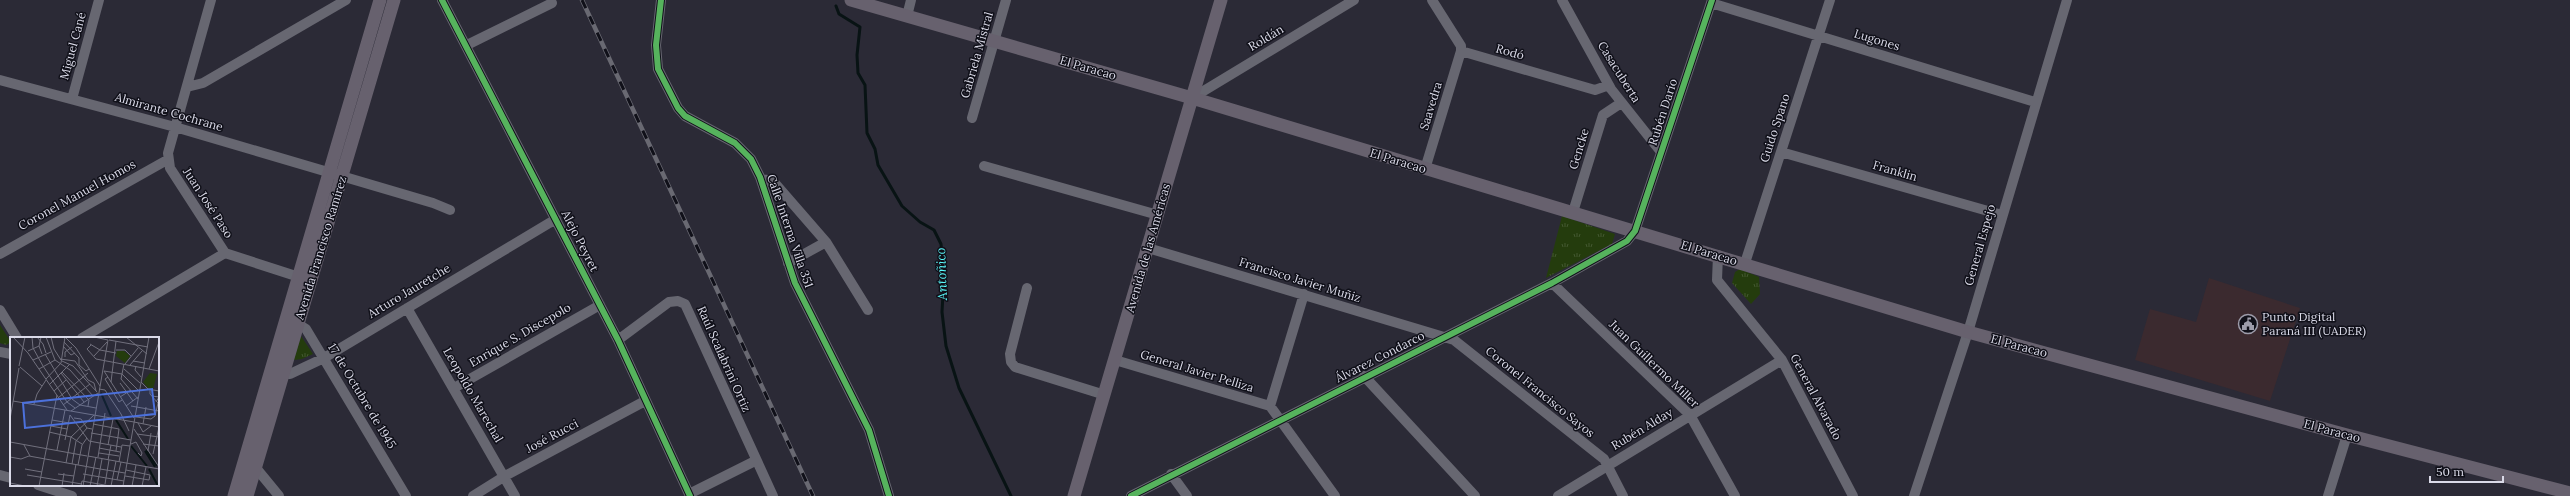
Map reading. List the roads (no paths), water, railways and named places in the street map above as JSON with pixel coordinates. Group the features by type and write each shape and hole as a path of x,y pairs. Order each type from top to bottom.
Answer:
{"main road":[{"name":"Avenida Francisco Ramírez","path":"293,321 299,277 380,0"},
{"name":"Avenida Francisco Ramírez","path":"247,496 256,468 278,373 293,321 343,176 394,0"},
{"name":"El Paracao","path":"851,0 1192,98 1425,169 1745,263 1968,332 2347,435 2570,493"},
{"name":"Avenida de las Américas","path":"1074,496 1221,0"},
{"name":"Avenida Francisco Ramírez","path":"234,496 278,373"}],"street":[{"name":"Miguel Cané","path":"72,99 99,0"},
{"path":"167,160 211,0"},
{"path":"187,87 203,83 346,0"},
{"name":"Alejo Peyret","path":"442,0 467,45 618,340 689,495"},
{"name":"Calle Interna Villa 351","path":"661,0 656,61 674,103 685,116 735,143 751,159 761,179 794,283 869,430 889,496"},
{"path":"907,16 911,0"},
{"name":"Gabriela Mistral","path":"972,118 1006,0"},
{"name":"Roldán","path":"1192,98 1354,0"},
{"path":"1432,0 1461,46 1461,51"},
{"name":"Casacuberta","path":"1562,0 1609,85 1621,103 1661,152"},
{"name":"Guido Spano","path":"1745,263 1830,0"},
{"name":"General Espejo","path":"1914,496 1968,332 2034,102 2067,0"},
{"name":"Lugones","path":"1711,1 1818,36 2034,102"},
{"name":"Rubén Darío","path":"1635,231 1711,1"},
{"path":"467,45 552,3"},
{"name":"Rodó","path":"1461,51 1595,90 1609,85"},
{"name":"Saavedra","path":"1425,169 1461,51"},
{"name":"Almirante Cochrane","path":"0,80 175,127 343,176 450,210"},
{"name":"Gencke","path":"1573,212 1603,115 1606,111 1621,103"},
{"name":"Franklin","path":"1781,152 2002,215"},
{"name":"Juan José Paso","path":"167,160 170,168 225,253 299,277"},
{"name":"Coronel Manuel Homos","path":"0,254 167,160"},
{"path":"984,166 1158,214"},
{"path":"761,179 773,181 826,242 868,310"},
{"name":"Arturo Jauretche","path":"278,373 324,358 556,219"},
{"name":"Álvarez Condarco","path":"1131,496 1171,474 1364,376 1552,283 1618,247 1635,231"},
{"path":"788,263 826,242"},
{"name":"Francisco Javier Muñiz","path":"1148,248 1446,336"},
{"path":"84,337 225,253"},
{"name":"General Alvarado","path":"1718,255 1718,280 1782,360 1853,496"},
{"name":"Juan Guillermo Miller","path":"1552,283 1690,415 1735,496"},
{"path":"1027,288 1010,354 1011,362 1015,367 1105,395"},
{"path":"1304,294 1270,406 1281,419 1335,496"},
{"name":"Raúl Scalabrini Ortiz","path":"618,340 669,302 678,301 685,304 755,461 773,496"},
{"name":"Enrique S. Discepolo","path":"454,388 600,305"},
{"name":"Leopoldo Marechal","path":"407,308 505,476 515,496"},
{"path":"0,310 16,337"},
{"name":"17 de Octubre de 1945","path":"293,321 306,329 406,496"},
{"name":"Coronel Francisco Sayos","path":"1446,336 1460,344 1608,465 1623,496"},
{"path":"0,352 10,354"},
{"name":"General Javier Pelliza","path":"1115,360 1270,406"},
{"name":"Rubén Alday","path":"1558,496 1782,360"},
{"path":"1364,376 1475,496"},
{"name":"José Rucci","path":"473,496 505,476 645,401"},
{"path":"2328,496 2347,435"},
{"path":"689,495 755,461"},
{"path":"256,468 279,496"},
{"path":"1171,474 1187,496"},
{"path":"0,475 10,478"},
{"path":"44,486 72,496"}],"waterway":[{"name":"Antoñico","path":"836,6 839,14 860,27 857,55 858,73 865,85 867,133 875,149 878,165 902,206 920,222 934,230 941,244 944,276 942,312 946,346 959,388 1011,496"}],"railway":[{"path":"582,0 813,496"}],"place":[{"name":"Punto Digital Paraná III (UADER)","path":"2248,324"}]}
